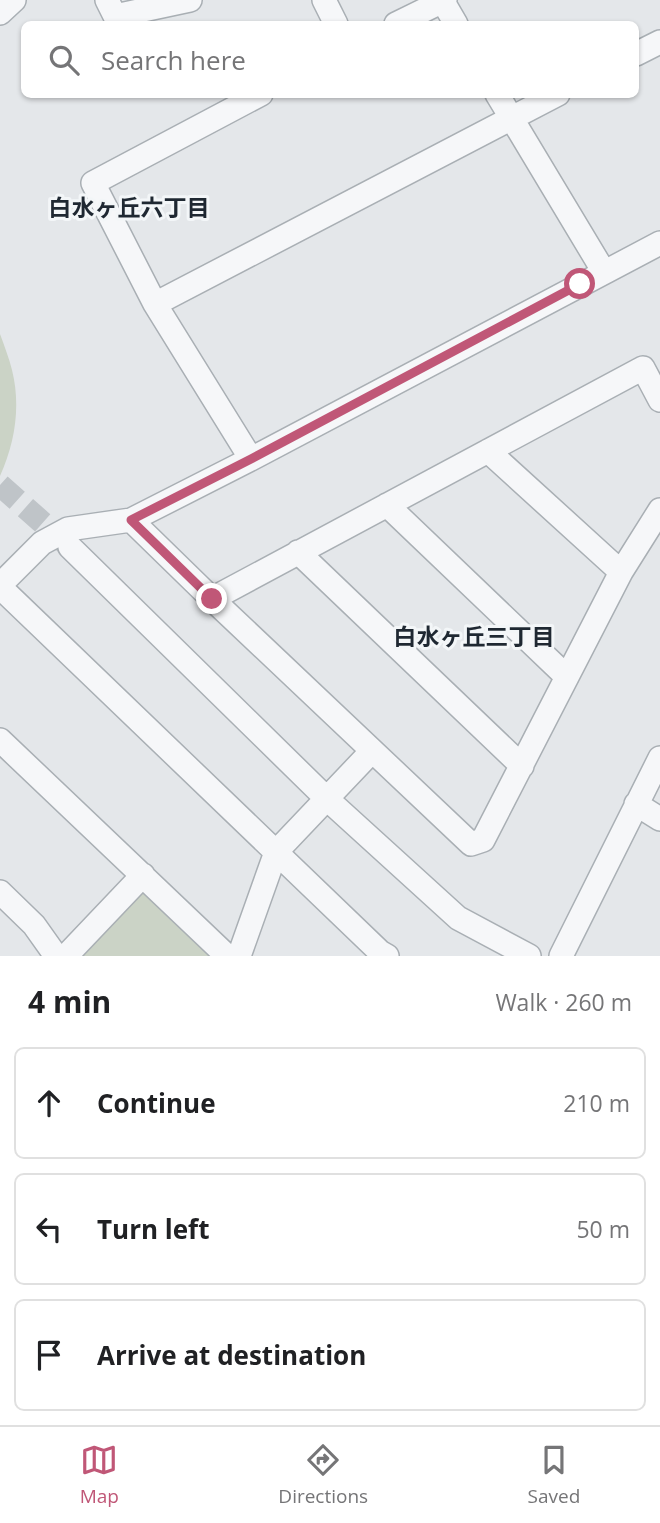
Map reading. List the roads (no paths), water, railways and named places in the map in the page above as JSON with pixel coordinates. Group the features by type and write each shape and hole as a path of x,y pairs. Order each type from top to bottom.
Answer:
{"street":[{"path":"0,13 14,0"},
{"path":"107,0 115,16 190,0"},
{"path":"324,0 334,21"},
{"path":"402,21 443,1 454,21"},
{"path":"639,52 660,42"},
{"path":"251,459 155,304 93,183 253,98"},
{"path":"499,98 604,272"},
{"path":"155,304 551,98"},
{"path":"387,956 0,586 42,543 68,529 131,520 660,243"},
{"path":"212,599 643,368 660,400"},
{"path":"488,451 621,572"},
{"path":"387,505 567,677"},
{"path":"131,520 471,844 484,840 621,572 660,510"},
{"path":"69,547 326,798 458,918 528,956"},
{"path":"298,552 522,766"},
{"path":"0,740 227,956"},
{"path":"239,956 276,852 372,751"},
{"path":"561,956 660,758"},
{"path":"636,804 660,819"},
{"path":"66,956 143,875"},
{"path":"0,892 34,925 56,956"}],"tunnel":[{"path":"0,485 70,547"}],"district":[{"name":"白水ヶ丘六丁目","path":"129,207"},
{"name":"白水ヶ丘三丁目","path":"474,636"}]}
